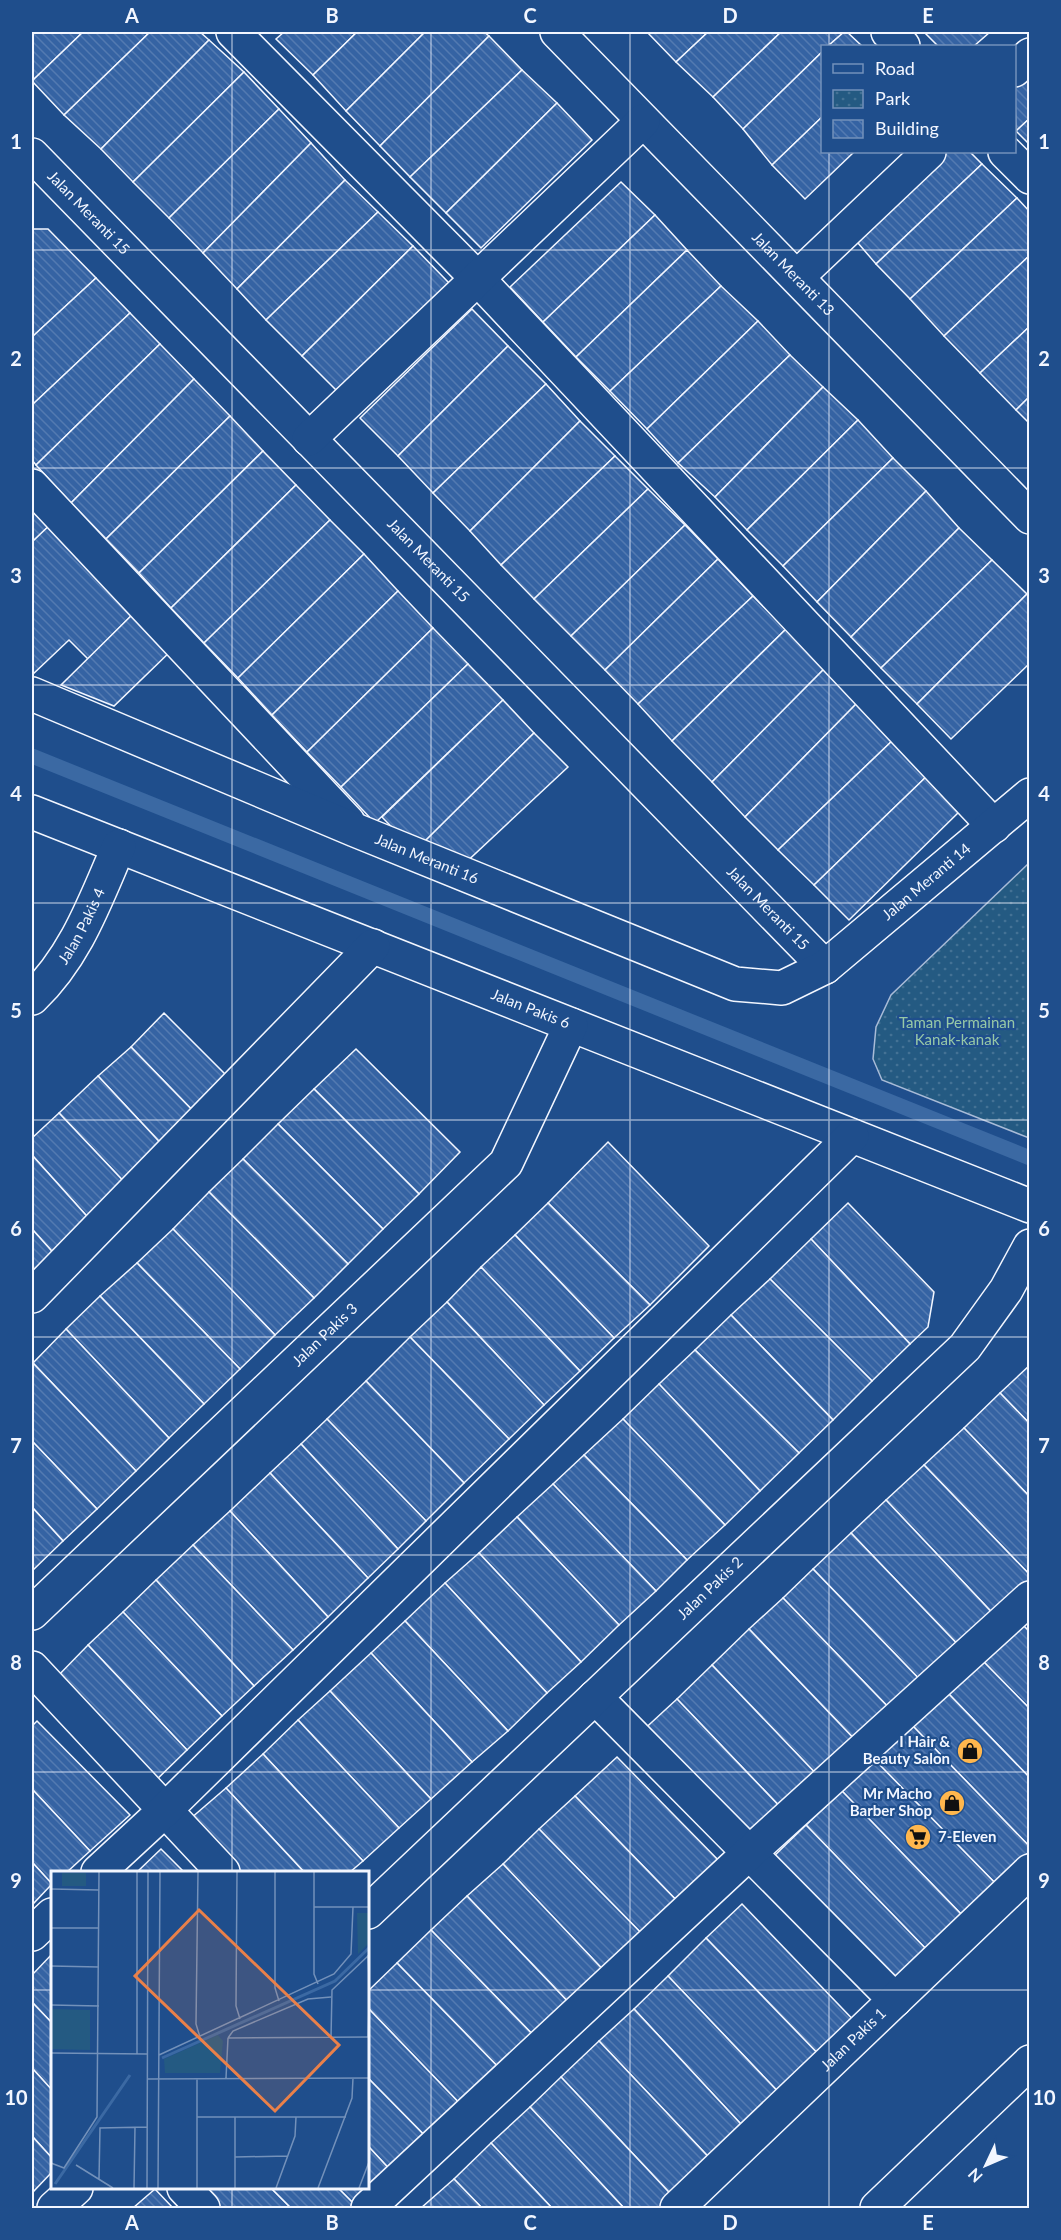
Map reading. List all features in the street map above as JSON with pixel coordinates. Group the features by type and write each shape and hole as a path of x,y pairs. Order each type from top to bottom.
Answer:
{"street":[{"path":"233,32 477,278 994,826"},
{"name":"Jalan Meranti 13","path":"557,32 1029,517"},
{"path":"888,32 902,45"},
{"path":"1016,68 1029,56"},
{"path":"309,439 644,121"},
{"path":"797,277 928,153"},
{"path":"1006,153 1029,177"},
{"name":"Jalan Meranti 15","path":"32,155 825,967"},
{"path":"32,486 355,830"},
{"name":"Jalan Meranti 16","path":"32,694 355,830 735,984 782,988 825,967"},
{"name":"Jalan Meranti 14","path":"825,967 1029,795"},
{"name":"Jalan Pakis 6","path":"32,812 1029,1206"},
{"name":"Jalan Pakis 4","path":"32,998 47,983 70,952 84,927 119,846"},
{"path":"32,1296 373,946"},
{"name":"Jalan Pakis 3","path":"32,1613 506,1163 572,1025"},
{"path":"99,1871 164,1811 852,1136"},
{"name":"Jalan Pakis 2","path":"369,1911 965,1347 1006,1290 1029,1246"},
{"path":"368,2208 748,1854 1029,1598"},
{"path":"32,1668 222,1871"},
{"path":"595,1697 895,2000"},
{"name":"Jalan Pakis 1","path":"677,2208 1029,1871"},
{"path":"32,1934 51,1916"},
{"path":"876,2208 1029,2062"},
{"path":"54,2208 74,2189"},
{"path":"186,2189 204,2208"}],"green space":[{"name":"Taman Permainan Kanak-kanak","path":"1029,863 1029,1138 882,1080 873,1059 876,1027 891,995"}],"building":[{"path":"32,32 83,32 32,81"},
{"path":"83,32 150,32 64,115 32,81"},
{"path":"150,32 200,32 209,40 101,149 64,115"},
{"path":"284,32 357,32 313,75 276,39"},
{"path":"357,32 425,32 346,111 313,75"},
{"path":"425,32 484,32 489,36 380,146 346,111"},
{"path":"647,32 708,32 676,62"},
{"path":"708,32 781,32 713,97 676,62"},
{"path":"781,32 844,32 829,45 821,45 821,53 743,129 713,97"},
{"path":"847,32 861,45 829,45"},
{"path":"924,32 990,32 975,45 937,45"},
{"path":"489,36 522,70 410,177 380,146"},
{"path":"209,40 244,72 133,182 101,149"},
{"path":"821,53 821,118 772,165 743,129"},
{"path":"1030,55 1030,118 1016,131 1016,67"},
{"path":"522,70 557,103 446,213 410,177"},
{"path":"244,72 279,109 169,218 133,182"},
{"path":"557,103 592,140 481,248 446,213"},
{"path":"279,109 311,143 203,253 169,218"},
{"path":"821,118 821,153 853,153 805,199 772,165"},
{"path":"1030,118 1030,145 1016,131"},
{"path":"311,143 345,180 237,289 203,253"},
{"path":"927,153 971,153 982,164 876,264 846,229"},
{"path":"982,164 1017,198 910,299 876,264"},
{"path":"345,180 378,212 266,320 237,289"},
{"path":"621,182 655,215 543,322 510,287"},
{"path":"1017,198 1030,212 1030,255 944,336 910,299"},
{"path":"378,212 413,246 302,356 266,320"},
{"path":"655,215 687,250 576,357 543,322"},
{"path":"32,229 48,229 96,278 32,337"},
{"path":"413,246 449,283 337,391 302,356"},
{"path":"687,250 721,286 610,391 576,357"},
{"path":"1030,255 1030,326 980,373 944,336"},
{"path":"96,278 130,313 32,405 32,337"},
{"path":"721,286 758,321 647,429 610,391"},
{"path":"472,309 508,346 398,456 360,418"},
{"path":"130,313 160,344 36,465 32,460 32,405"},
{"path":"758,321 790,355 678,463 647,429"},
{"path":"1030,326 1030,396 1016,410 980,373"},
{"path":"160,344 194,379 71,503 36,465"},
{"path":"508,346 546,384 433,493 398,456"},
{"path":"790,355 823,387 715,497 678,463"},
{"path":"194,379 230,416 106,539 71,503"},
{"path":"546,384 580,421 470,531 433,493"},
{"path":"823,387 858,420 747,530 715,497"},
{"path":"1030,396 1030,424 1016,410"},
{"path":"230,416 263,451 139,573 106,539"},
{"path":"858,420 893,458 783,566 747,530"},
{"path":"580,421 615,456 501,565 470,531"},
{"path":"263,451 296,485 171,608 139,573"},
{"path":"615,456 648,489 534,599 501,565"},
{"path":"893,458 926,491 817,602 783,566"},
{"path":"296,485 330,520 204,643 171,608"},
{"path":"648,489 685,525 571,636 534,599"},
{"path":"926,491 959,528 851,637 817,602"},
{"path":"32,496 54,521 32,542"},
{"path":"330,520 364,554 238,678 204,643"},
{"path":"54,521 139,608 88,659 69,640 32,675 32,542"},
{"path":"685,525 718,559 605,670 571,636"},
{"path":"959,528 992,560 881,668 851,637"},
{"path":"364,554 398,591 272,715 238,678"},
{"path":"718,559 753,596 638,704 605,670"},
{"path":"992,560 1027,594 917,704 881,668"},
{"path":"398,591 433,628 307,752 272,715"},
{"path":"1027,594 1030,596 1030,663 951,739 917,704"},
{"path":"753,596 786,629 672,741 638,704"},
{"path":"139,608 175,647 114,706 61,685"},
{"path":"433,628 468,664 341,787 307,752"},
{"path":"786,629 824,669 712,782 672,741"},
{"path":"468,664 503,700 375,823 341,787"},
{"path":"824,669 858,702 745,817 712,782"},
{"path":"503,700 534,733 415,851 382,817"},
{"path":"858,702 893,740 778,850 745,817"},
{"path":"534,733 568,767 462,866 421,845"},
{"path":"893,740 928,775 814,885 778,850"},
{"path":"928,775 962,809 849,920 814,885"},
{"path":"164,1013 236,1085 201,1119 131,1047"},
{"path":"131,1047 201,1119 168,1151 98,1076"},
{"path":"356,1049 460,1152 419,1194 314,1089"},
{"path":"98,1076 168,1151 130,1188 59,1113"},
{"path":"314,1089 419,1194 383,1229 278,1124"},
{"path":"59,1113 130,1188 93,1223 32,1155 32,1138"},
{"path":"278,1124 383,1229 348,1264 243,1159"},
{"path":"608,1142 709,1246 650,1305 548,1203"},
{"path":"32,1155 93,1223 58,1258 32,1229"},
{"path":"243,1159 348,1264 314,1298 209,1192"},
{"path":"209,1192 314,1298 275,1335 173,1229"},
{"path":"548,1203 650,1305 614,1338 515,1235"},
{"path":"848,1203 934,1292 928,1327 910,1344 811,1239"},
{"path":"32,1229 58,1258 32,1285"},
{"path":"173,1229 275,1335 240,1369 137,1263"},
{"path":"515,1235 614,1338 580,1371 481,1267"},
{"path":"811,1239 910,1344 872,1381 770,1279"},
{"path":"137,1263 240,1369 204,1404 100,1296"},
{"path":"481,1267 580,1371 544,1405 447,1302"},
{"path":"770,1279 872,1381 833,1420 731,1315"},
{"path":"100,1296 204,1404 169,1438 66,1329"},
{"path":"447,1302 544,1405 509,1439 410,1337"},
{"path":"731,1315 833,1420 799,1453 695,1350"},
{"path":"66,1329 169,1438 136,1471 33,1363"},
{"path":"410,1337 509,1439 464,1483 366,1381"},
{"path":"695,1350 799,1453 760,1491 659,1384"},
{"path":"33,1363 136,1471 97,1509 32,1441"},
{"path":"1030,1365 1030,1424 1000,1393"},
{"path":"366,1381 464,1483 426,1521 327,1419"},
{"path":"659,1384 760,1491 725,1525 623,1419"},
{"path":"1000,1393 1030,1424 1030,1497 964,1428"},
{"path":"327,1419 426,1521 398,1549 301,1444"},
{"path":"623,1419 725,1525 687,1560 584,1455"},
{"path":"964,1428 1030,1497 1030,1575 924,1465"},
{"path":"32,1441 97,1509 63,1541 32,1507"},
{"path":"301,1444 398,1549 368,1578 270,1473"},
{"path":"584,1455 687,1560 656,1591 553,1484"},
{"path":"924,1465 1030,1575 1030,1594 1000,1621 886,1500"},
{"path":"270,1473 368,1578 328,1617 230,1511"},
{"path":"553,1484 656,1591 619,1625 517,1517"},
{"path":"886,1500 1000,1621 965,1652 851,1533"},
{"path":"32,1507 63,1541 32,1571"},
{"path":"230,1511 328,1617 293,1650 193,1545"},
{"path":"517,1517 619,1625 581,1662 479,1553"},
{"path":"851,1533 965,1652 926,1686 813,1569"},
{"path":"193,1545 293,1650 254,1686 156,1580"},
{"path":"479,1553 581,1662 547,1693 445,1583"},
{"path":"813,1569 926,1686 894,1713 783,1598"},
{"path":"156,1580 254,1686 222,1716 123,1612"},
{"path":"445,1583 547,1693 508,1731 405,1621"},
{"path":"783,1598 894,1713 861,1746 749,1629"},
{"path":"123,1612 222,1716 187,1750 88,1645"},
{"path":"405,1621 508,1731 472,1762 371,1653"},
{"path":"1020,1622 1030,1632 1030,1709 981,1659"},
{"path":"749,1629 861,1746 822,1780 712,1665"},
{"path":"88,1645 187,1750 150,1786 52,1682"},
{"path":"371,1653 472,1762 431,1799 330,1691"},
{"path":"981,1659 1030,1709 1030,1778 946,1691"},
{"path":"712,1665 822,1780 786,1813 677,1699"},
{"path":"330,1691 431,1799 399,1828 298,1720"},
{"name":"I Hair & Beauty Salon","path":"946,1691 1030,1778 1030,1847 911,1724"},
{"path":"677,1699 786,1813 749,1848 639,1734"},
{"path":"298,1720 399,1828 363,1861 263,1754"},
{"path":"37,1721 130,1815 90,1851 32,1789 32,1726"},
{"name":"Mr Macho Barber Shop","path":"911,1724 1030,1847 1030,1851 995,1883 874,1759"},
{"path":"263,1754 363,1861 351,1871 303,1871 226,1788"},
{"path":"617,1757 726,1868 684,1908 575,1796"},
{"name":"7-Eleven","path":"874,1759 995,1883 962,1915 842,1791"},
{"path":"226,1788 303,1871 227,1871 183,1825"},
{"path":"32,1789 90,1851 68,1871 51,1871 51,1883 32,1862"},
{"path":"842,1791 962,1915 926,1949 806,1825"},
{"path":"575,1796 684,1908 648,1940 539,1829"},
{"path":"806,1825 926,1949 890,1984 769,1861"},
{"path":"539,1829 648,1940 609,1976 503,1864"},
{"path":"161,1849 183,1871 138,1871"},
{"path":"32,1862 51,1885 32,1905"},
{"path":"503,1864 609,1976 574,2008 467,1896"},
{"path":"467,1896 574,2008 539,2041 431,1930"},
{"path":"742,1904 863,2030 827,2063 706,1938"},
{"path":"431,1930 539,2041 504,2073 397,1963"},
{"path":"706,1938 827,2063 787,2101 668,1976"},
{"path":"51,1955 51,2022 32,2002 32,1975"},
{"path":"397,1963 504,2073 465,2109 369,2009 369,1990"},
{"path":"668,1976 787,2101 752,2136 634,2009"},
{"path":"32,2002 51,2022 51,2089 32,2068"},
{"path":"369,2009 465,2109 431,2142 369,2079"},
{"path":"634,2009 752,2136 719,2168 599,2041"},
{"path":"599,2041 719,2168 680,2204 561,2077"},
{"path":"32,2068 51,2089 51,2157 32,2136"},
{"path":"561,2077 680,2204 675,2208 624,2208 530,2107"},
{"path":"369,2079 431,2142 395,2175 369,2147"},
{"path":"530,2107 624,2208 552,2208 491,2143"},
{"path":"32,2136 51,2157 51,2173 32,2193"},
{"path":"491,2143 552,2208 482,2208 454,2179"},
{"path":"369,2147 395,2175 358,2208 339,2189 369,2189"},
{"path":"454,2179 482,2208 421,2208"},
{"path":"155,2189 173,2208 133,2208"},
{"path":"195,2189 272,2189 291,2208 214,2208"},
{"path":"272,2189 339,2189 358,2208 291,2208"}],"waterway":[{"path":"32,756 1030,1158"}],"place":[{"name":"I Hair & Beauty Salon","path":"970,1751"},
{"name":"Mr Macho Barber Shop","path":"952,1803"},
{"name":"7-Eleven","path":"918,1837"}]}
